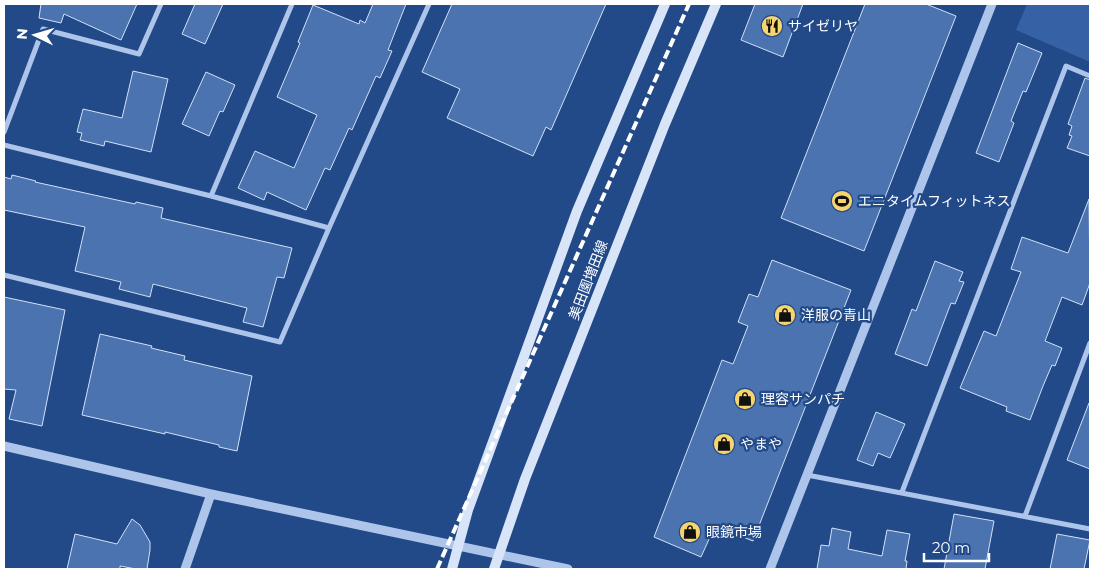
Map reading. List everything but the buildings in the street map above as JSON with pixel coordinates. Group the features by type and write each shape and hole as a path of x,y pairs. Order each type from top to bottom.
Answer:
{"main road":[{"path":"452,569 468,510 577,211 665,4"},
{"name":"美田園増田線","path":"494,569 525,480 651,158 716,4"}],"street":[{"path":"4,132 43,29 139,54 161,4"},
{"path":"210,196 292,4"},
{"path":"4,275 280,342 429,4"},
{"path":"770,569 992,4"},
{"path":"902,492 1066,66 1090,76"},
{"path":"4,145 210,196 329,228"},
{"path":"1025,516 1090,343"},
{"path":"4,446 211,494 568,569"},
{"path":"806,475 1090,529"},
{"path":"185,569 211,494"}],"shaded area":[{"path":"1027,4 1090,4 1090,62 1016,30"}],"railway":[{"path":"437,569 689,4"}],"place":[{"name":"サイゼリヤ","path":"772,26"},
{"name":"エニタイムフィットネス","path":"842,201"},
{"name":"洋服の青山","path":"785,315"},
{"name":"理容サンパチ","path":"745,399"},
{"name":"やまや","path":"724,444"},
{"name":"眼鏡市場","path":"690,532"}]}
